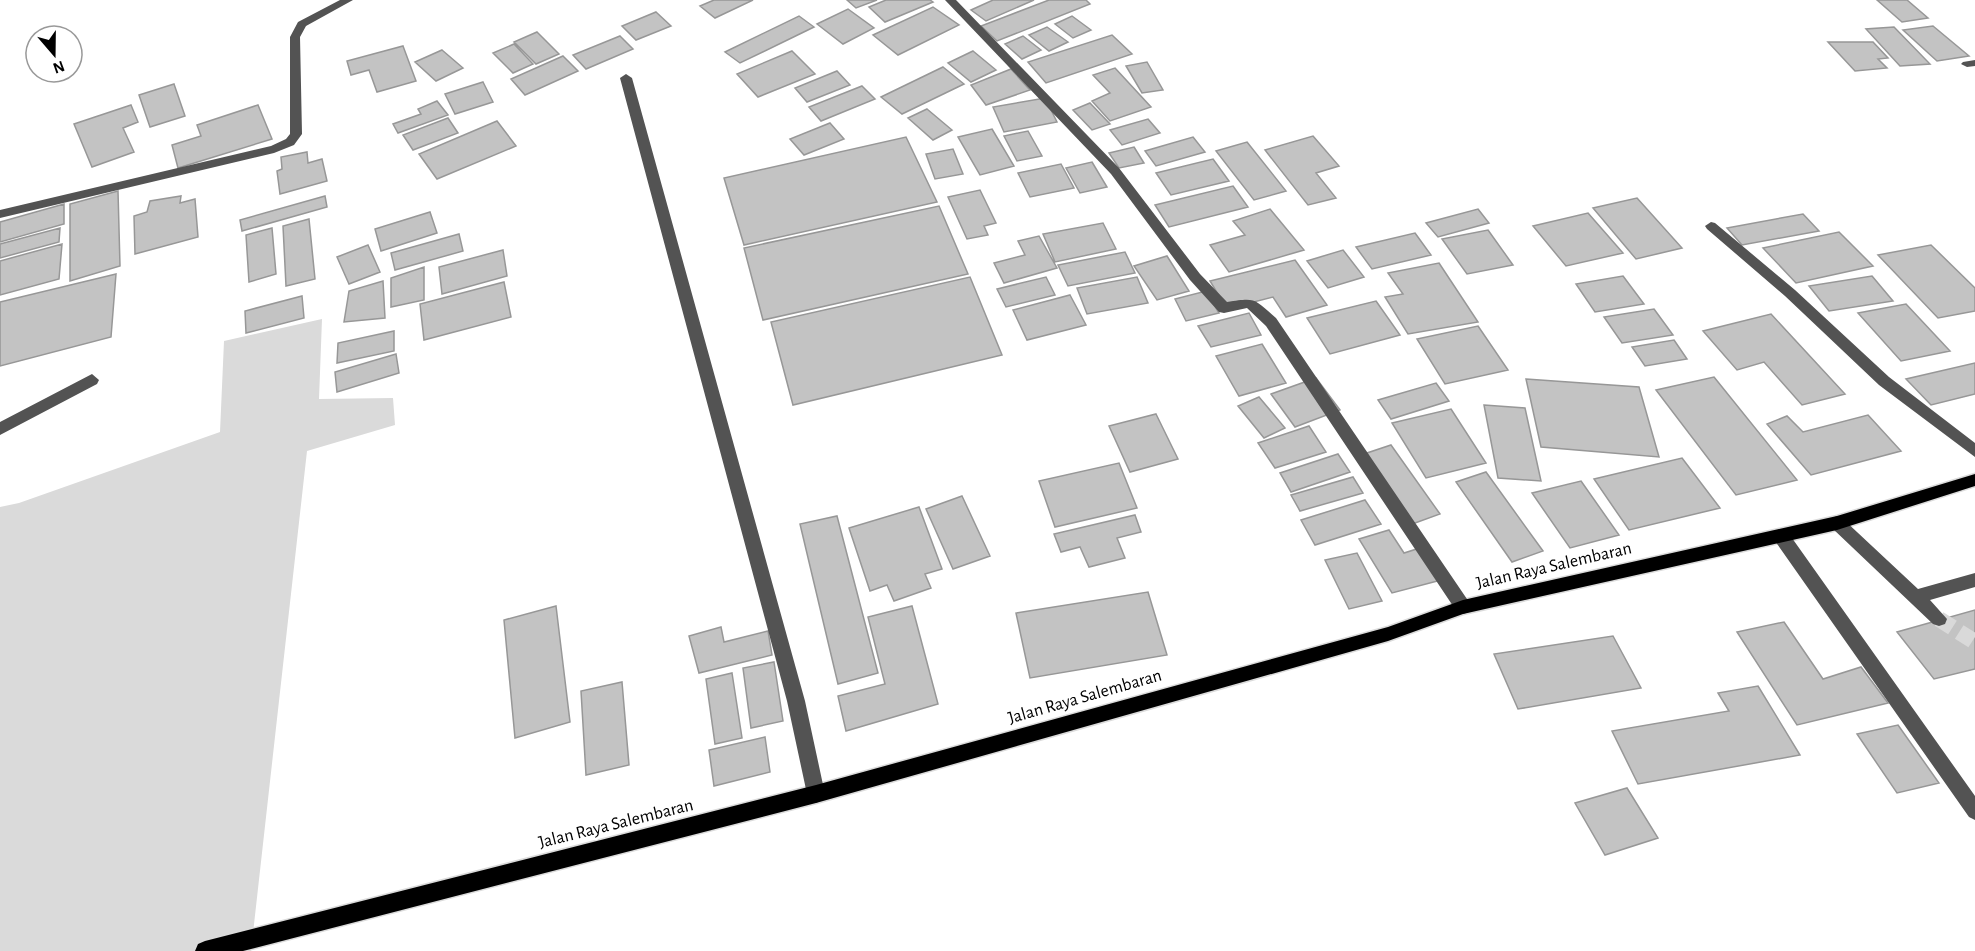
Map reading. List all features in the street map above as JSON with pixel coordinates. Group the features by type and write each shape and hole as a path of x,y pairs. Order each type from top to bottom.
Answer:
{"main road":[{"name":"Jalan Raya Salembaran","path":"205,951 816,794 1388,634 1463,607 1837,523 1975,480"}],"street":[{"path":"0,214 274,149 290,142 296,134 294,87 297,30 302,24 348,0"},
{"path":"950,0 1115,171 1195,277 1224,308 1250,303 1271,322 1463,607"},
{"path":"626,78 796,701 816,794"},
{"path":"1711,226 1790,293 1884,381 1975,451"},
{"path":"0,429 92,380"},
{"path":"1837,523 1939,618"},
{"path":"1781,536 1975,811"},
{"path":"1916,597 1975,580"}],"shaded area":[{"path":"322,319 319,399 393,398 395,425 307,451 251,951 0,951 0,507 19,503 220,432 224,341"}],"building":[{"path":"714,0 753,0 715,18 700,6"},
{"path":"847,0 877,0 856,8"},
{"path":"886,0 930,0 933,2 885,22 869,7"},
{"path":"993,0 1034,0 986,21 971,10"},
{"path":"1049,0 1086,0 1090,4 997,41 981,26"},
{"path":"1877,0 1907,0 1928,18 1902,22"},
{"path":"933,7 959,25 898,55 873,35"},
{"path":"848,9 874,28 843,44 817,24"},
{"path":"656,12 671,26 636,40 622,26"},
{"path":"799,16 814,27 740,63 725,52"},
{"path":"1072,16 1091,30 1073,38 1055,24"},
{"path":"1933,26 1969,56 1937,61 1903,30"},
{"path":"1047,27 1068,42 1049,51 1029,35"},
{"path":"1894,27 1930,64 1900,66 1866,29"},
{"path":"537,32 559,54 536,64 514,42"},
{"path":"1112,35 1132,54 1046,83 1028,62"},
{"path":"620,36 633,49 586,69 573,55"},
{"path":"1023,36 1041,50 1022,59 1005,44"},
{"path":"1828,42 1873,42 1888,58 1878,59 1887,68 1855,71"},
{"path":"514,44 533,64 513,73 493,53"},
{"path":"403,46 416,81 377,92 369,70 351,75 347,61"},
{"path":"442,50 463,68 436,81 415,62"},
{"path":"792,51 815,74 758,97 737,74"},
{"path":"973,51 996,70 971,82 948,63"},
{"path":"563,56 578,71 525,95 511,79"},
{"path":"1147,62 1163,90 1142,93 1126,66"},
{"path":"943,67 964,84 902,114 881,97"},
{"path":"1115,68 1151,107 1110,121 1092,101 1110,93 1093,75"},
{"path":"1011,69 1030,90 986,105 971,85"},
{"path":"837,71 850,85 807,102 795,88"},
{"path":"483,82 493,102 455,114 445,94"},
{"path":"174,84 185,116 150,127 139,95"},
{"path":"862,86 875,99 821,121 809,107"},
{"path":"1045,98 1057,122 1004,132 993,107"},
{"path":"437,101 448,115 398,133 393,124 421,114 418,109"},
{"path":"1090,103 1110,124 1092,130 1073,110"},
{"path":"131,105 138,122 123,128 134,152 92,167 74,124"},
{"path":"258,105 272,139 178,168 172,145 201,136 197,125"},
{"path":"927,109 952,130 933,140 908,118"},
{"path":"448,118 458,133 413,150 403,135"},
{"path":"1148,119 1160,133 1122,145 1110,130"},
{"path":"497,121 516,146 437,179 419,154"},
{"path":"830,123 844,139 804,155 790,139"},
{"path":"992,129 1014,166 980,175 958,137"},
{"path":"1028,131 1042,156 1017,161 1004,136"},
{"path":"1313,136 1339,166 1316,173 1336,198 1308,205 1265,150"},
{"path":"906,137 937,202 744,245 724,178"},
{"path":"1193,137 1205,152 1156,166 1145,151"},
{"path":"1247,142 1286,191 1254,200 1216,151"},
{"path":"1134,147 1144,163 1119,168 1109,153"},
{"path":"953,149 963,174 935,179 926,154"},
{"path":"307,152 308,163 322,159 327,181 280,194 277,171 282,169 281,157"},
{"path":"1213,159 1229,181 1171,195 1156,173"},
{"path":"1092,162 1107,187 1080,193 1066,168"},
{"path":"1061,164 1074,188 1030,197 1018,173"},
{"path":"1233,186 1248,207 1169,227 1155,205"},
{"path":"980,190 996,223 984,226 988,235 967,239 948,197"},
{"path":"118,191 120,266 70,281 70,204"},
{"path":"181,196 180,203 195,199 198,237 135,254 134,216 147,212 150,201"},
{"path":"325,196 327,207 242,231 240,220"},
{"path":"1637,198 1682,248 1636,259 1593,208"},
{"path":"64,204 64,224 0,242 0,222"},
{"path":"939,206 968,274 763,320 744,248"},
{"path":"1270,209 1304,250 1229,272 1210,245 1245,235 1233,221"},
{"path":"1478,209 1489,223 1438,237 1426,223"},
{"path":"430,212 437,233 381,251 375,229"},
{"path":"1588,213 1623,253 1566,266 1533,226"},
{"path":"1803,214 1819,231 1742,245 1727,228"},
{"path":"309,219 315,279 286,286 283,226"},
{"path":"1103,223 1116,249 1055,262 1043,234"},
{"path":"60,228 59,242 0,258 0,244"},
{"path":"272,228 276,274 249,282 246,235"},
{"path":"1488,230 1513,265 1467,274 1442,239"},
{"path":"1839,232 1873,266 1796,283 1763,248"},
{"path":"1415,233 1431,255 1372,269 1356,247"},
{"path":"459,234 463,251 395,270 391,253"},
{"path":"1039,236 1057,268 1004,283 994,263 1025,255 1018,241"},
{"path":"62,244 59,279 0,295 0,261"},
{"path":"368,245 380,272 349,284 337,257"},
{"path":"1931,245 1975,288 1975,311 1938,318 1878,255"},
{"path":"503,250 507,276 442,294 439,267"},
{"path":"1343,250 1364,277 1328,288 1307,261"},
{"path":"1125,252 1135,273 1068,286 1058,265"},
{"path":"1167,256 1189,291 1157,300 1134,266"},
{"path":"1295,260 1327,305 1286,317 1273,297 1227,309 1210,281"},
{"path":"1439,263 1478,322 1408,334 1385,297 1403,294 1388,273"},
{"path":"424,267 424,300 391,307 391,278"},
{"path":"116,274 111,337 0,366 0,302"},
{"path":"1623,276 1644,304 1595,312 1576,284"},
{"path":"1872,276 1893,301 1829,311 1809,286"},
{"path":"970,277 1002,355 793,405 771,322"},
{"path":"1046,277 1055,295 1006,307 997,289"},
{"path":"1137,277 1148,303 1087,314 1077,288"},
{"path":"383,281 385,318 344,322 349,291"},
{"path":"504,282 511,317 424,340 420,304"},
{"path":"1206,291 1219,313 1186,321 1175,299"},
{"path":"1070,295 1086,325 1027,340 1013,310"},
{"path":"302,296 304,318 246,333 245,311"},
{"path":"1376,301 1400,335 1330,354 1307,318"},
{"path":"1906,304 1950,351 1901,361 1858,313"},
{"path":"1654,309 1673,335 1622,343 1604,317"},
{"path":"1249,313 1261,335 1211,347 1198,326"},
{"path":"1771,314 1845,394 1802,405 1764,362 1737,370 1703,331"},
{"path":"1478,326 1508,370 1445,384 1417,339"},
{"path":"394,331 394,351 337,363 338,343"},
{"path":"1674,340 1687,359 1645,366 1632,347"},
{"path":"1262,344 1286,383 1239,396 1216,356"},
{"path":"396,354 399,373 337,392 335,372"},
{"path":"1975,363 1975,394 1931,405 1906,379"},
{"path":"1714,377 1797,480 1736,495 1656,390"},
{"path":"1316,378 1340,410 1295,427 1271,394"},
{"path":"1526,379 1639,387 1659,457 1541,447"},
{"path":"1436,383 1449,401 1391,419 1378,400"},
{"path":"1259,397 1285,428 1264,438 1238,406"},
{"path":"1484,405 1525,408 1541,481 1498,478"},
{"path":"1451,409 1486,463 1426,478 1392,423"},
{"path":"1156,414 1178,459 1130,472 1109,426"},
{"path":"1868,415 1901,451 1811,475 1767,424 1787,416 1803,432"},
{"path":"1309,426 1326,452 1275,468 1258,443"},
{"path":"1391,445 1440,514 1404,527 1355,457"},
{"path":"1338,454 1350,472 1291,492 1280,473"},
{"path":"1682,458 1720,508 1629,530 1594,479"},
{"path":"1119,463 1137,508 1055,527 1039,481"},
{"path":"1486,472 1543,551 1512,562 1456,482"},
{"path":"1353,477 1363,493 1300,511 1291,495"},
{"path":"1581,481 1619,535 1570,548 1532,493"},
{"path":"962,496 990,556 953,569 926,509"},
{"path":"1365,500 1381,524 1315,545 1301,520"},
{"path":"919,507 942,569 925,574 931,588 894,601 887,585 870,591 849,528"},
{"path":"1135,515 1141,532 1117,538 1125,558 1089,567 1080,547 1061,552 1054,534"},
{"path":"837,516 878,673 838,684 800,524"},
{"path":"1389,530 1404,553 1423,547 1445,579 1392,593 1359,539"},
{"path":"1357,553 1382,601 1349,609 1325,560"},
{"path":"1148,592 1167,655 1030,678 1016,613"},
{"path":"556,606 570,722 515,738 504,620"},
{"path":"912,606 938,704 846,731 838,696 885,684 868,617"},
{"path":"1975,610 1975,669 1934,679 1897,632"},
{"path":"1784,622 1823,679 1861,667 1888,703 1797,725 1737,632"},
{"path":"721,627 724,642 768,631 772,655 699,673 689,636"},
{"path":"1613,636 1641,688 1518,709 1494,654"},
{"path":"774,662 783,721 751,728 743,668"},
{"path":"732,673 742,738 715,744 706,679"},
{"path":"622,682 629,765 586,775 581,691"},
{"path":"1758,686 1800,755 1638,784 1612,731 1729,711 1718,693"},
{"path":"1898,725 1939,783 1897,793 1857,734"},
{"path":"765,737 770,772 714,786 709,750"},
{"path":"1627,788 1658,838 1605,855 1575,803"}],"tunnel":[{"path":"1939,619 1975,642"}]}
